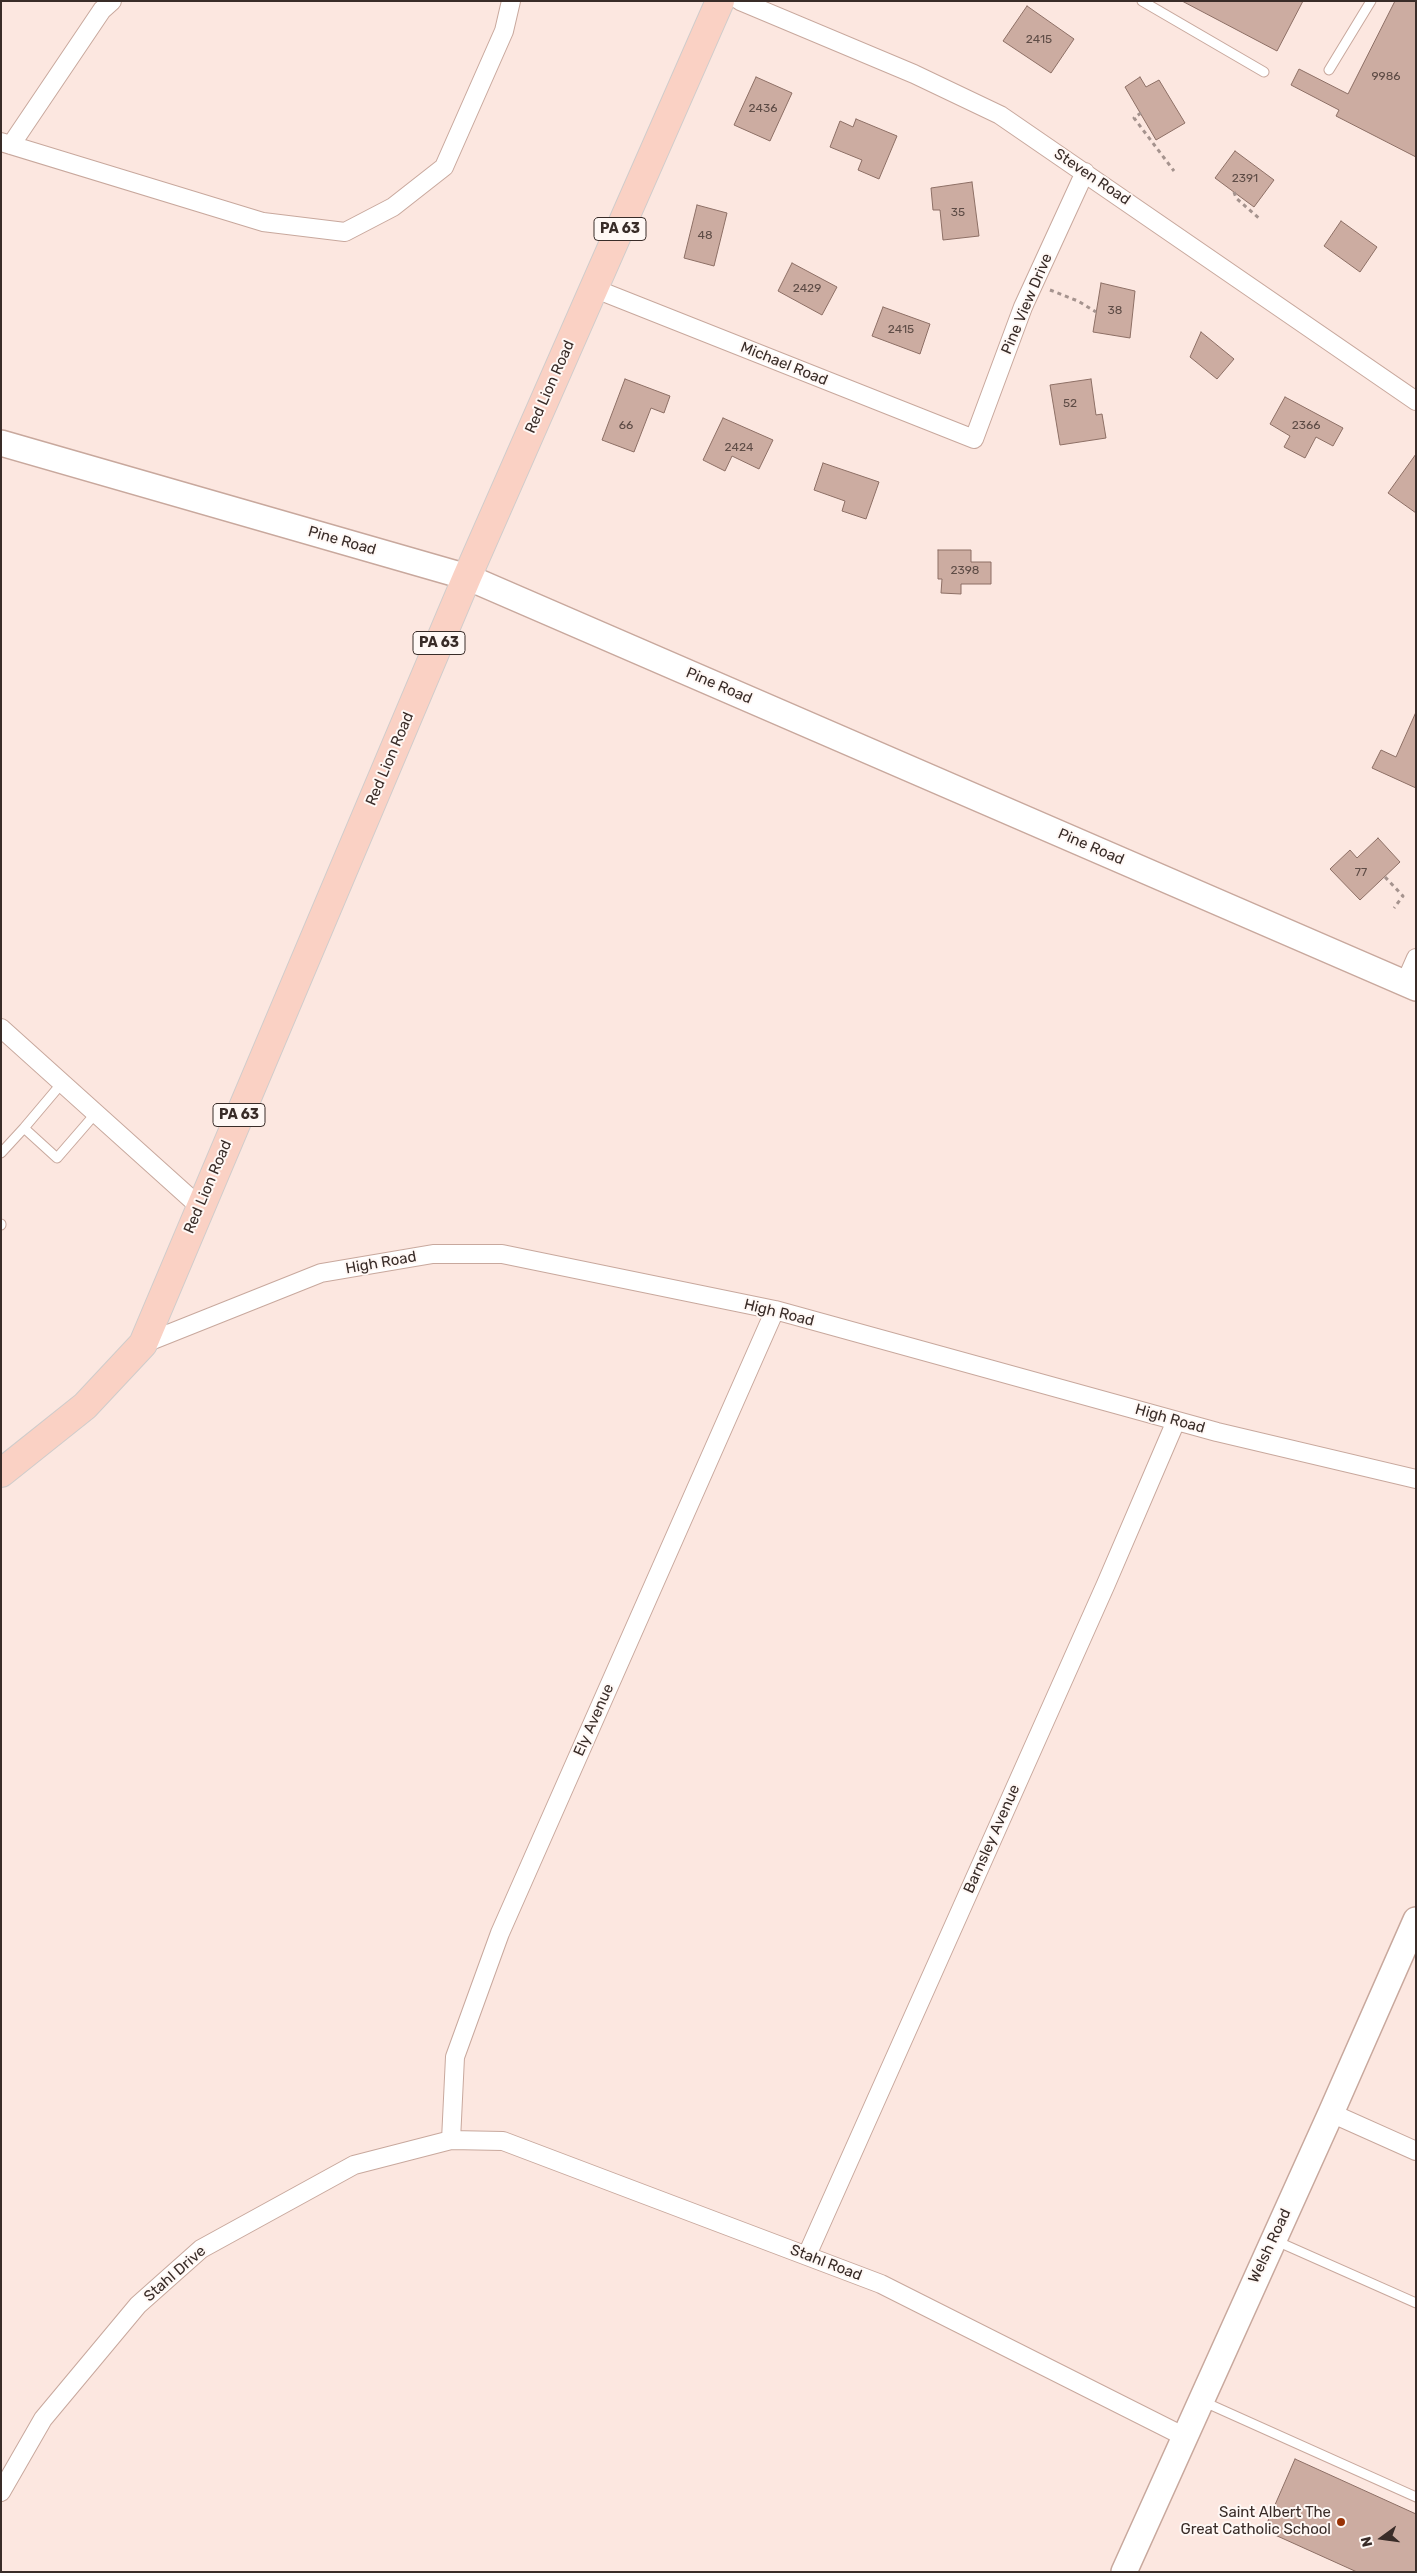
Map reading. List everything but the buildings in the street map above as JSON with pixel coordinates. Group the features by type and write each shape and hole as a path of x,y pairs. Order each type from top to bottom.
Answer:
{"main road":[{"name":"Red Lion Road","path":"1,1473 85,1406 143,1344 467,577 720,1"}],"street":[{"path":"112,1 102,10 6,144 263,222 345,232 393,207 444,167 504,31 512,1"},
{"name":"Steven Road","path":"740,1 914,74 1000,115 1416,401"},
{"name":"Pine View Drive","path":"974,439 1033,284 1085,172"},
{"name":"Michael Road","path":"593,288 974,439"},
{"name":"Pine Road","path":"1,443 467,577 1410,986"},
{"path":"1410,986 1416,958"},
{"path":"1,1028 200,1207"},
{"name":"High Road","path":"143,1344 223,1310 321,1274 433,1254 502,1254 775,1310 1176,1421 1416,1479"},
{"name":"Ely Avenue","path":"450,2140 455,2057 500,1932 775,1310"},
{"name":"Barnsley Avenue","path":"806,2256 1106,1584 1176,1421"},
{"name":"Welsh Road","path":"1124,2572 1416,1920"},
{"path":"1331,2113 1416,2151"},
{"name":"Stahl Road","path":"450,2140 503,2140 881,2284 1184,2436"},
{"name":"Stahl Drive","path":"1,2492 42,2418 138,2305 201,2249 354,2165 450,2140"}],"lane":[{"path":"1142,1 1264,72"},
{"path":"1329,70 1371,1"},
{"path":"1,1153 62,1083"},
{"path":"24,1128 57,1158 96,1114"},
{"path":"1273,2239 1416,2303"},
{"path":"1200,2400 1416,2497"}],"path":[{"path":"1141,114 1134,118 1174,171"},
{"path":"1234,192 1236,198 1261,220"},
{"path":"1033,284 1078,302 1096,312"},
{"path":"1384,877 1403,896 1394,908"}],"place":[{"name":"Saint Albert The Great Catholic School","path":"1341,2522"}]}
